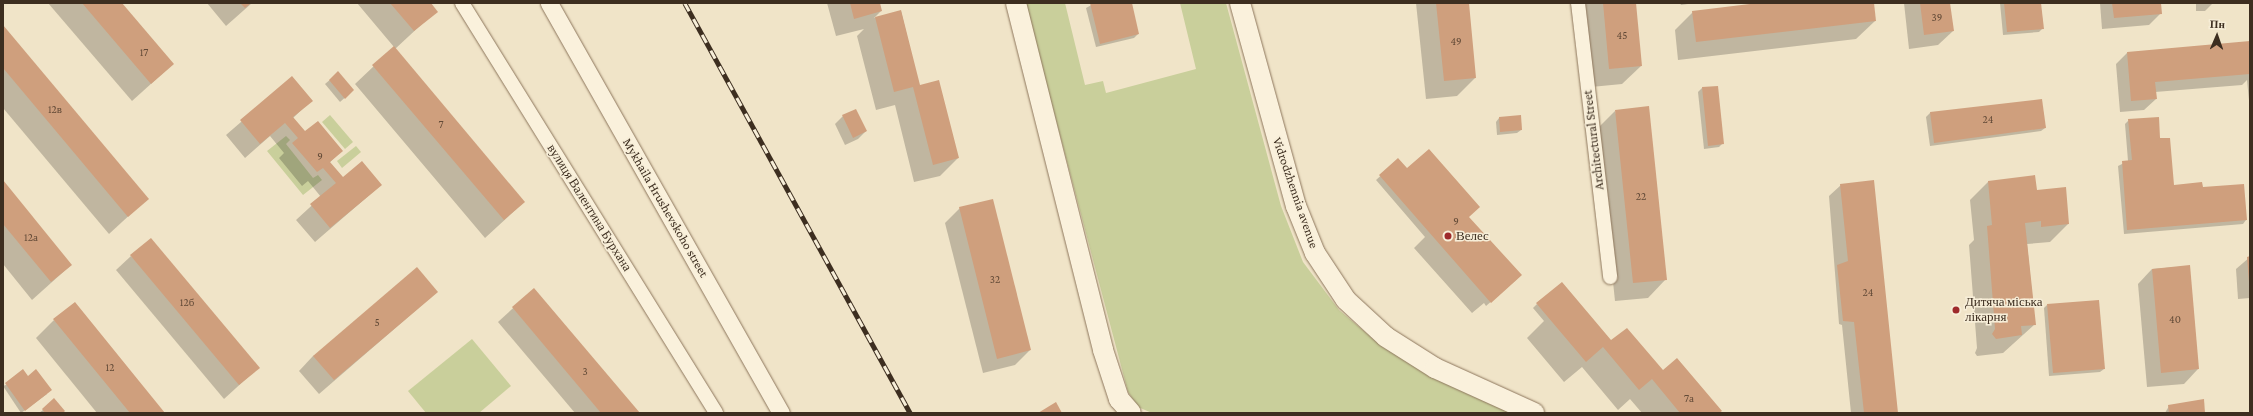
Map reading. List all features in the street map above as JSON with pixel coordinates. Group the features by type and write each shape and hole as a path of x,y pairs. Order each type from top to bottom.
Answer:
{"main road":[{"path":"1016,3 1103,350 1119,398 1131,413"},
{"name":"Vidrodzhennia avenue","path":"1240,3 1296,206 1315,254 1346,300 1386,336 1435,368 1534,413"}],"street":[{"name":"вулиця Валентина Бурхана","path":"462,3 716,413"},
{"name":"Mykhaila Hrushevskoho street","path":"549,3 781,413"},
{"name":"Architectural Street","path":"1578,3 1610,277"}],"green space":[{"path":"1025,3 1065,3 1085,85 1103,81 1106,93 1196,69 1180,3 1226,3 1281,206 1303,262 1339,310 1384,348 1515,413 1152,413 1138,407 1128,392"},
{"path":"330,115 353,142 345,149 322,122"},
{"path":"286,136 290,140 286,144 313,178 318,175 322,180 303,195 267,151"},
{"path":"356,146 361,152 342,168 337,161"},
{"path":"472,339 511,386 479,413 426,413 408,391"}],"building":[{"path":"82,3 122,3 174,64 151,84"},
{"path":"240,3 251,3 245,8"},
{"path":"390,3 431,3 438,12 414,31"},
{"path":"850,3 880,3 882,11 854,19"},
{"path":"1090,3 1132,3 1139,34 1100,44"},
{"path":"1436,3 1469,3 1476,78 1444,81"},
{"path":"1603,3 1636,3 1642,66 1609,69"},
{"path":"1758,3 1874,3 1876,21 1696,42 1692,11"},
{"path":"1920,3 1950,3 1954,31 1924,35"},
{"path":"2004,3 2041,3 2044,29 2007,32"},
{"path":"2112,3 2161,3 2162,14 2114,18"},
{"path":"901,10 920,85 939,80 959,158 933,165 913,87 894,92 875,17"},
{"path":"3,25 149,199 128,217 3,68"},
{"path":"2250,41 2250,74 2155,82 2157,99 2131,101 2127,52"},
{"path":"394,46 525,202 504,220 372,65"},
{"path":"338,71 354,90 345,99 329,80"},
{"path":"292,76 313,101 293,117 305,131 318,121 343,151 330,162 343,177 362,161 382,185 330,228 310,204 336,183 323,168 317,172 292,143 298,138 285,123 260,144 240,120"},
{"path":"1718,86 1724,144 1708,146 1702,87"},
{"path":"2042,99 2046,128 1934,143 1930,112"},
{"path":"1649,106 1667,280 1633,283 1615,110"},
{"path":"856,109 867,131 853,138 842,115"},
{"path":"1521,115 1522,130 1500,132 1499,117"},
{"path":"2159,117 2160,138 2170,138 2174,185 2202,182 2203,187 2244,184 2247,220 2127,230 2122,161 2132,160 2128,119"},
{"path":"1429,149 1480,207 1469,217 1522,275 1491,303 1379,175 1398,158 1407,168"},
{"path":"2035,175 2037,190 2066,187 2069,224 2041,227 2041,221 2025,223 2036,325 2021,326 2022,335 1996,339 1992,334 1995,329 1987,226 1992,225 1988,181"},
{"path":"3,180 72,265 51,282 3,224"},
{"path":"1874,180 1898,413 1864,413 1854,322 1843,321 1837,265 1848,261 1840,184"},
{"path":"993,199 1031,350 997,359 959,207"},
{"path":"151,238 260,368 239,385 130,255"},
{"path":"2250,256 2250,282 2249,282 2247,257"},
{"path":"2190,265 2199,369 2161,373 2152,269"},
{"path":"417,267 438,292 334,380 313,356"},
{"path":"1562,282 1611,340 1627,328 1663,370 1677,358 1722,411 1719,413 1680,413 1652,379 1639,390 1603,347 1586,362 1536,303"},
{"path":"534,288 640,413 601,413 512,307"},
{"path":"2099,300 2105,369 2053,373 2047,304"},
{"path":"75,302 165,413 130,413 53,319"},
{"path":"23,369 28,376 36,369 52,390 25,411 5,383"},
{"path":"54,398 65,411 63,413 45,413 42,409"},
{"path":"2204,399 2205,413 2169,413 2168,405"},
{"path":"1056,402 1062,413 1038,413"}],"railway":[{"path":"685,3 910,413"}],"place":[{"name":"Велес","path":"1448,236"},
{"name":"Дитяча міська лікарня","path":"1956,310"}]}
